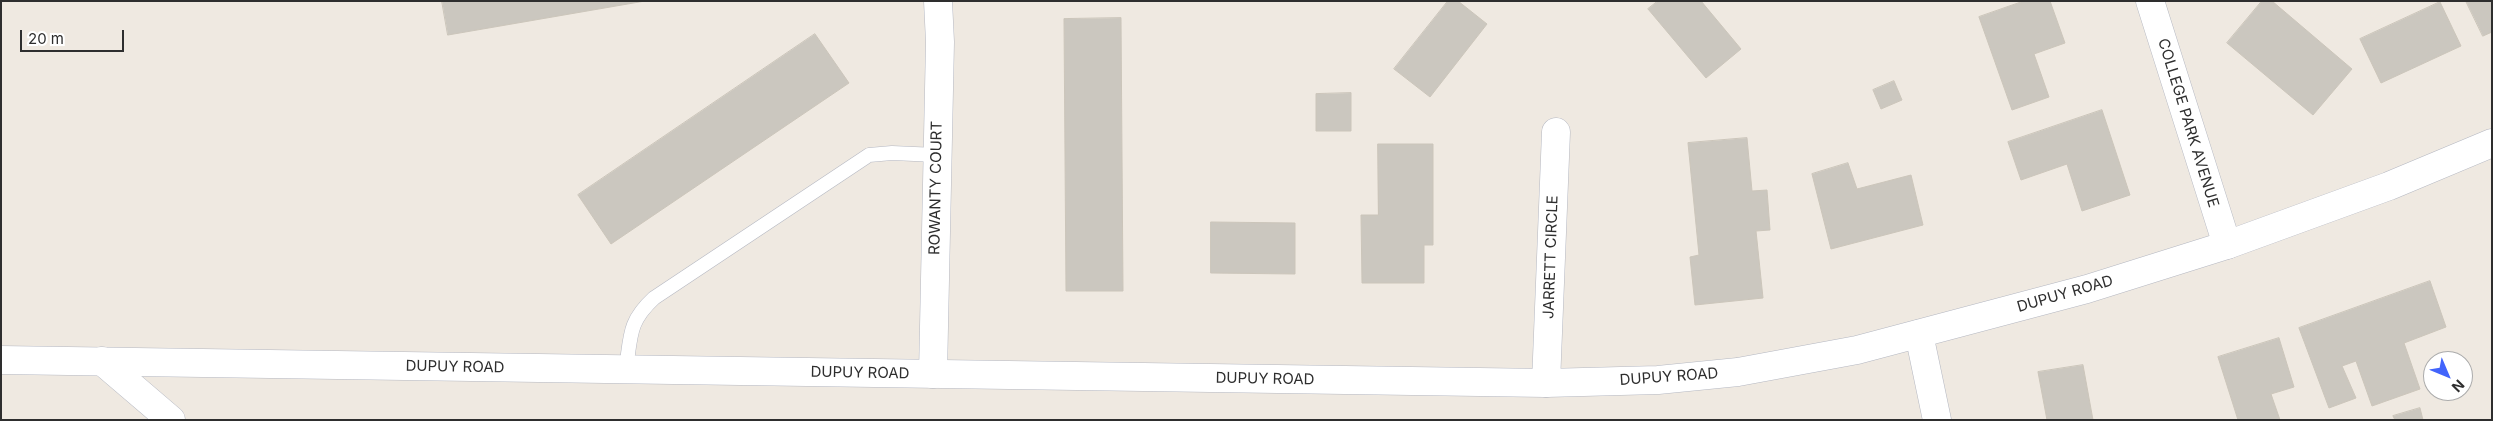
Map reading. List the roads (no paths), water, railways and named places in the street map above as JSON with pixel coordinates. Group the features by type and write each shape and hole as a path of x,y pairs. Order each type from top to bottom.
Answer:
{"street":[{"name":"ROWANTY COURT","path":"933,374 940,42 938,1"},
{"name":"COLLEGE PARK AVENUE","path":"2150,1 2227,245"},
{"name":"JARRETT CIRCLE","path":"1546,383 1556,132"},
{"name":"DUPUY ROAD","path":"1,360 1546,383 1658,380 1738,372 1857,350 2087,289 2227,245 2389,186 2492,143"},
{"path":"1919,334 1936,420"},
{"path":"102,361 170,420"}],"lane":[{"path":"626,369 632,325 643,309 654,298 869,155 892,152 937,155"}]}
